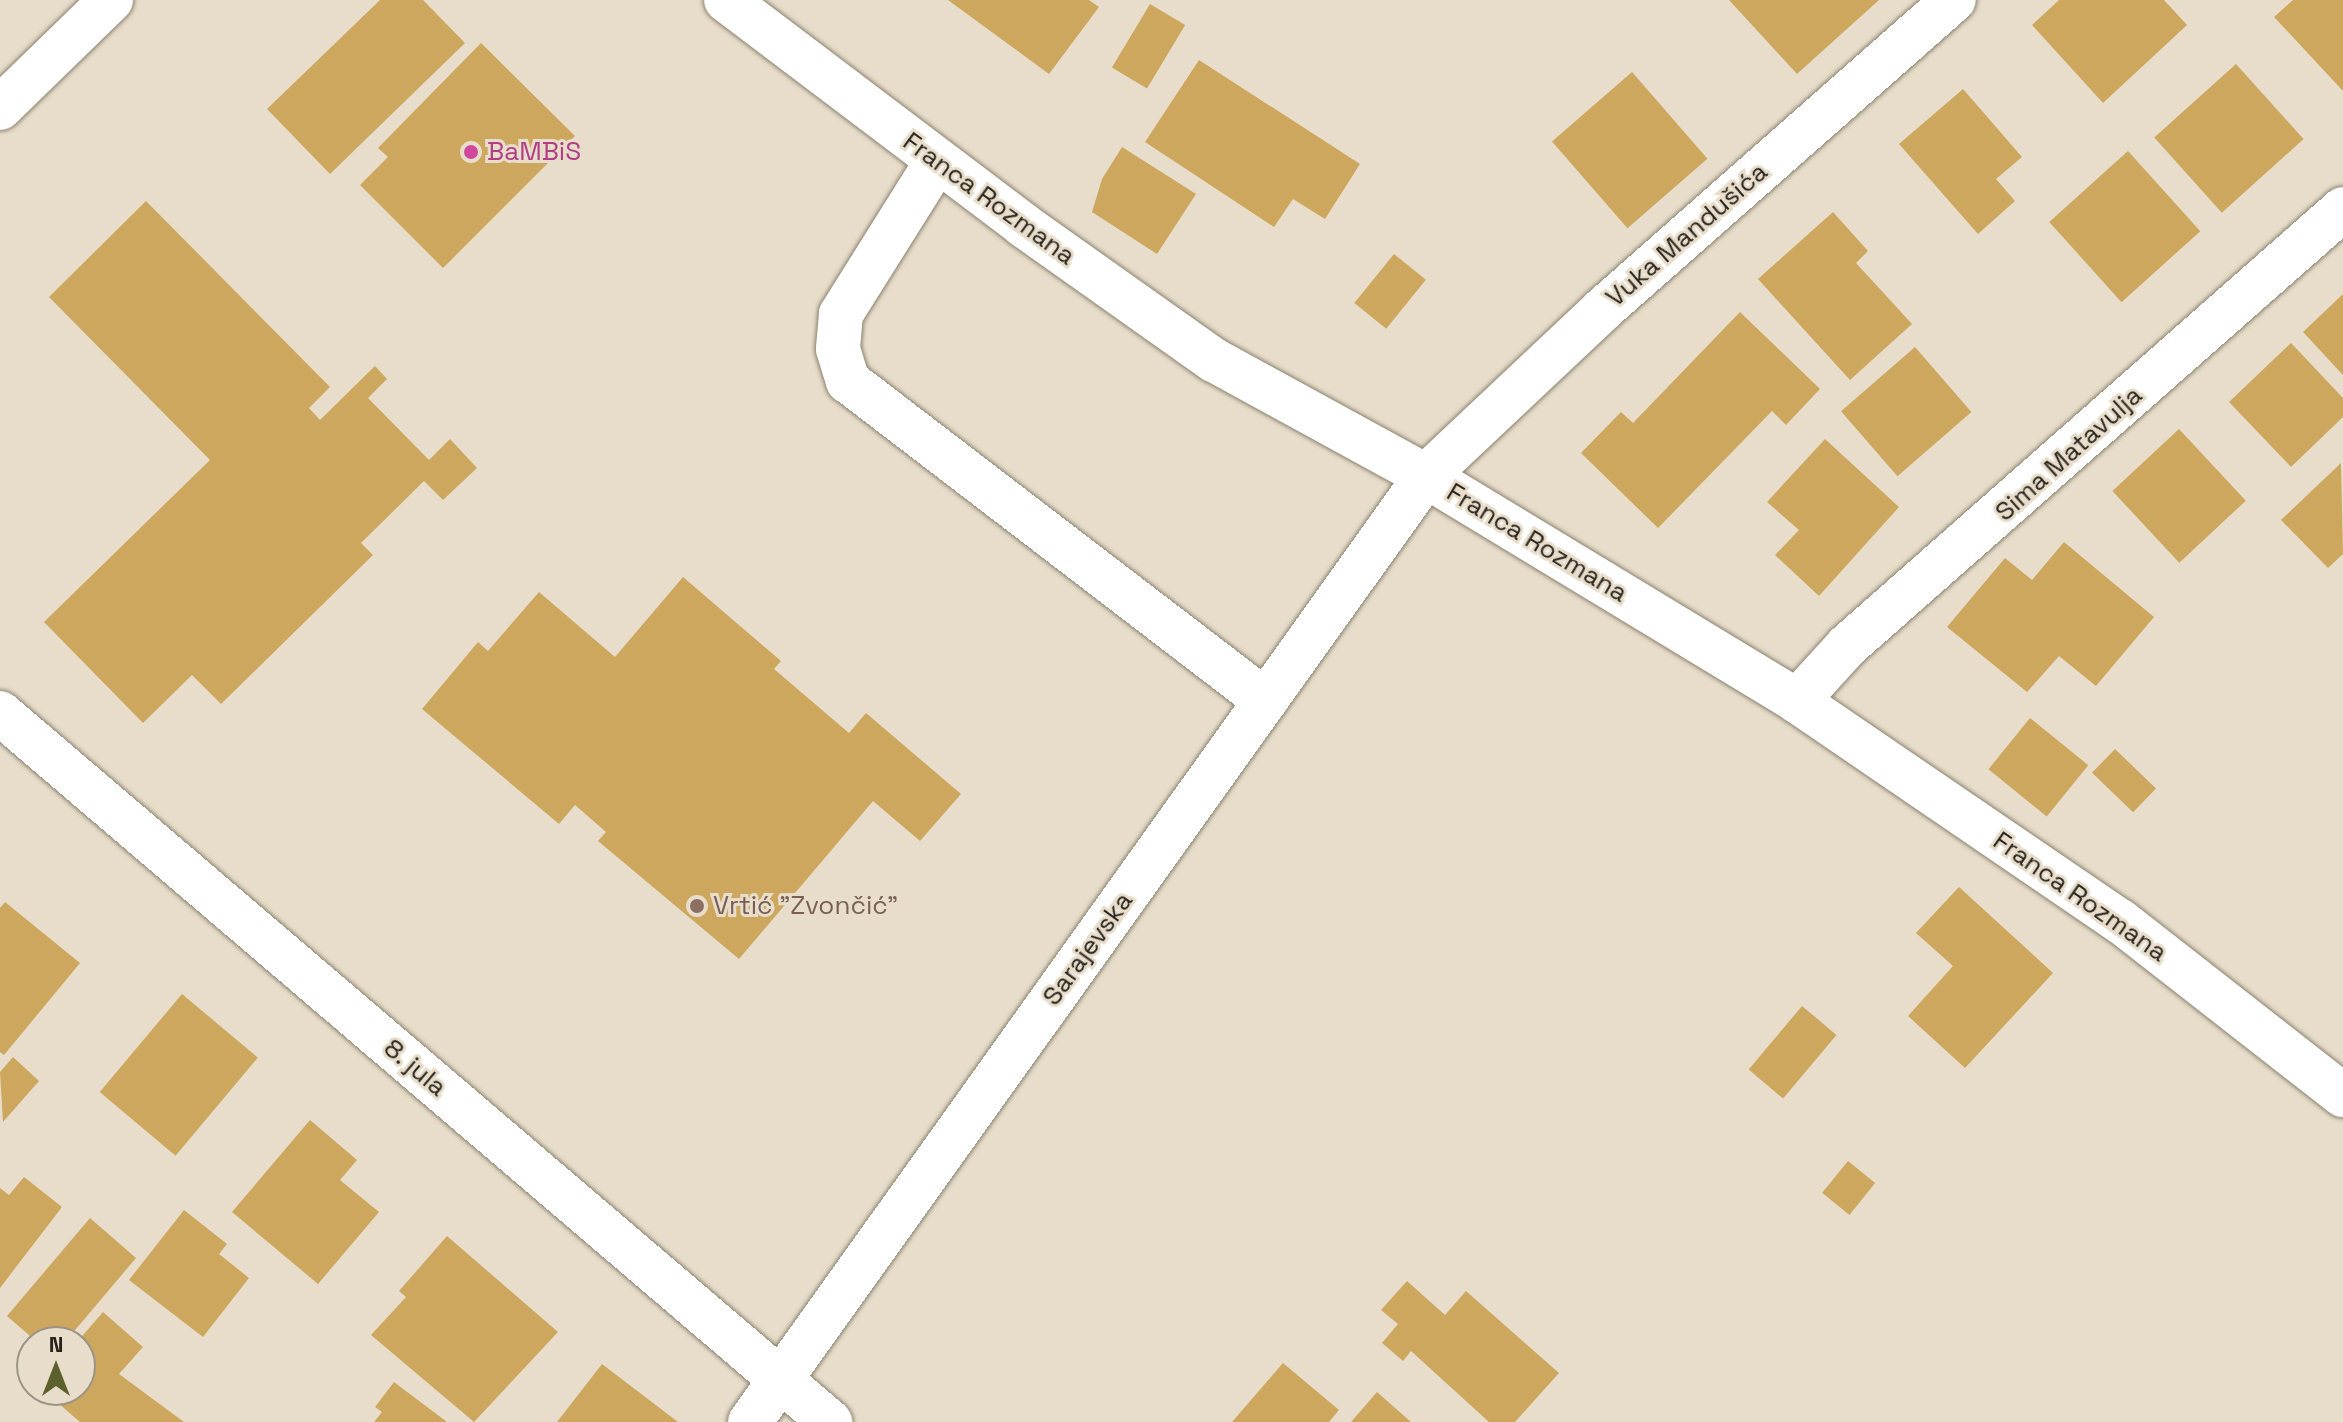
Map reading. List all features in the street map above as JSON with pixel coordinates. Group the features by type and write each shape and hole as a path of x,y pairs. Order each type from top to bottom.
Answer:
{"street":[{"path":"0,108 111,0"},
{"name":"Franca Rozmana","path":"726,0 937,161 1214,360 1426,476 1797,701 2120,921 2343,1095"},
{"name":"Vuka Mandušića","path":"1426,476 1602,310 1954,0"},
{"path":"937,161 841,314 838,349 848,381 1266,701"},
{"name":"Sima Matavulja","path":"1797,701 1847,646 2343,209"},
{"name":"Sarajevska","path":"750,1422 1426,476"},
{"name":"8. jula","path":"0,713 830,1422"}],"building":[{"path":"380,0 423,0 465,43 330,174 267,109"},
{"path":"948,0 1089,0 1099,7 1049,74"},
{"path":"1729,0 1879,0 1797,74"},
{"path":"2059,0 2164,0 2187,25 2103,103 2032,25"},
{"path":"2293,0 2343,0 2343,91 2274,17"},
{"path":"1150,4 1185,25 1147,89 1112,67"},
{"name":"BaMBiS","path":"481,43 575,136 443,268 360,185 388,157 378,148"},
{"path":"1199,60 1360,164 1325,219 1293,199 1274,227 1145,142"},
{"path":"2236,64 2304,139 2222,213 2154,138"},
{"path":"1632,72 1707,159 1627,228 1552,142"},
{"path":"1963,89 2022,157 1996,179 2015,201 1978,234 1899,144"},
{"path":"1122,147 1196,194 1157,254 1092,212 1102,179"},
{"path":"2128,151 2200,231 2121,302 2049,222"},
{"path":"146,201 330,387 309,408 320,420 375,366 387,379 368,398 429,460 450,439 477,468 443,500 424,481 361,543 373,555 221,704 192,675 143,723 44,622 210,460 49,297"},
{"path":"1833,212 1868,251 1856,263 1912,324 1850,380 1758,279"},
{"path":"1394,254 1426,280 1386,329 1354,303"},
{"path":"2343,294 2343,375 2303,332"},
{"path":"1740,312 1820,389 1786,425 1772,411 1658,528 1581,453 1621,412 1633,423"},
{"path":"2291,343 2343,398 2343,417 2291,467 2229,402"},
{"path":"1915,347 1971,412 1897,476 1841,411"},
{"path":"2179,429 2246,501 2179,563 2112,491"},
{"path":"1825,439 1899,507 1819,596 1775,555 1799,530 1767,502"},
{"path":"2341,463 2343,554 2328,568 2281,520"},
{"path":"2064,542 2154,617 2096,686 2059,656 2027,692 1947,627 2005,558 2032,580"},
{"path":"683,577 781,661 774,669 849,733 866,713 961,794 920,841 873,801 739,959 598,841 606,832 575,805 559,824 422,709 478,642 488,651 539,592 615,657"},
{"path":"2030,718 2088,765 2047,816 1988,769"},
{"path":"2115,749 2156,789 2133,812 2092,773"},
{"path":"1959,887 2053,973 1965,1068 1908,1016 1953,966 1916,933"},
{"path":"5,902 80,963 4,1055 0,1052 0,908"},
{"path":"182,994 258,1058 176,1156 100,1092"},
{"path":"1802,1006 1836,1035 1783,1099 1749,1070"},
{"path":"13,1057 39,1081 3,1122 0,1072"},
{"path":"310,1120 357,1160 340,1180 379,1212 318,1284 232,1212"},
{"path":"1848,1161 1875,1183 1849,1215 1822,1193"},
{"path":"24,1177 62,1207 0,1288 0,1188 9,1195"},
{"path":"184,1210 227,1244 219,1254 249,1278 203,1337 129,1280"},
{"path":"90,1218 136,1258 79,1326 19,1326 7,1316"},
{"path":"447,1236 558,1332 474,1422 371,1335 406,1297 399,1291"},
{"path":"1407,1281 1445,1315 1466,1291 1559,1373 1515,1422 1489,1422 1411,1351 1403,1361 1382,1343 1398,1324 1381,1310"},
{"path":"103,1312 143,1347 119,1374 184,1422 80,1422 62,1406 96,1406 96,1326 91,1326"},
{"path":"1283,1363 1339,1410 1329,1422 1232,1422"},
{"path":"602,1364 678,1422 557,1422"},
{"path":"394,1382 447,1422 374,1422 382,1412 375,1407"},
{"path":"1377,1392 1411,1422 1351,1422"}],"place":[{"name":"BaMBiS","path":"471,152"},
{"name":"Vrtić \"Zvončić\"","path":"697,906"}]}
